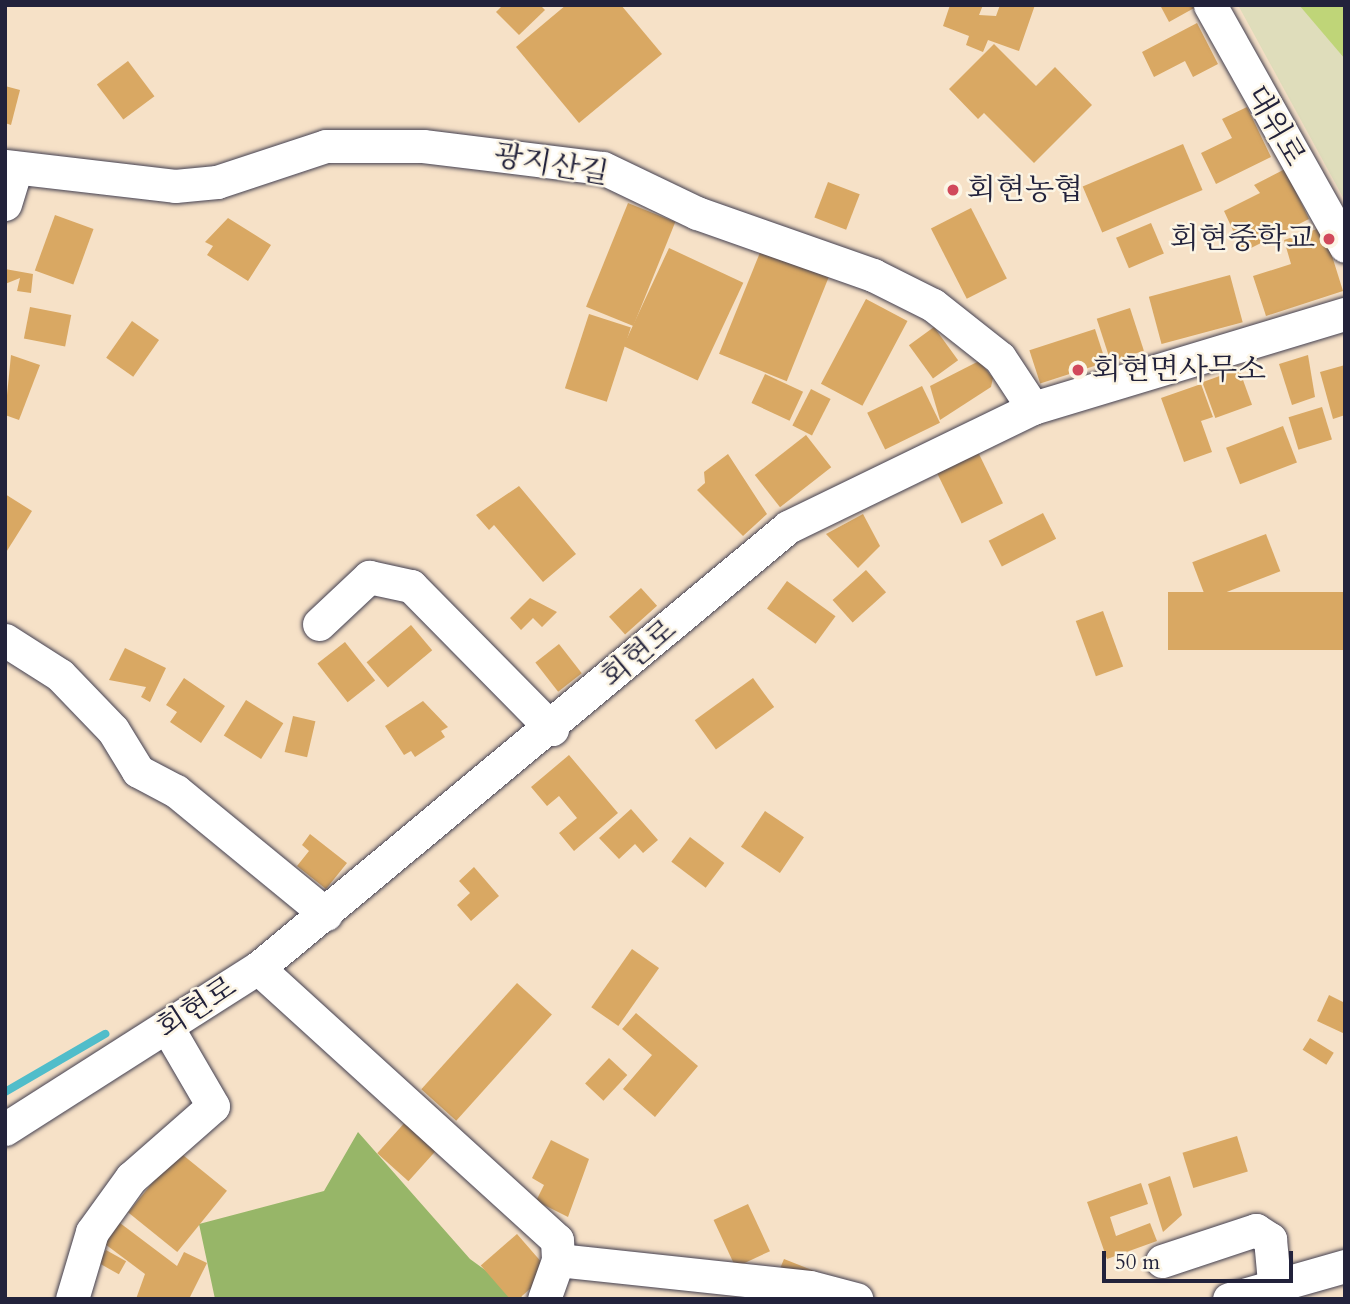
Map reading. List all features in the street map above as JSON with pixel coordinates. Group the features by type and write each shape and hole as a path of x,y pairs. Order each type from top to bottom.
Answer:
{"street":[{"name":"대위로","path":"1210,5 1345,246"},
{"name":"광지산길","path":"10,167 174,186 217,181 326,146 423,146 603,169 697,213 873,275 933,305 1000,358 1033,408"},
{"path":"5,204 10,167"},
{"name":"회현로","path":"5,1129 258,968 552,729 788,527 1033,408 1345,314"},
{"path":"319,624 369,577 411,586 552,729"},
{"path":"5,640 60,675 113,730 138,771 177,791 326,914"},
{"path":"258,968 556,1240 558,1260 544,1299"},
{"path":"72,1299 92,1232 131,1178 213,1106 167,1027"},
{"path":"1162,1261 1256,1230 1270,1239 1274,1282"},
{"path":"558,1260 810,1287 856,1299"},
{"path":"1229,1299 1274,1282 1345,1266"}],"shaded area":[{"path":"1238,5 1345,5 1345,201"}],"green space":[{"path":"1299,5 1345,5 1345,59"},
{"path":"358,1132 470,1259 525,1299 215,1299 199,1224 324,1191"}],"building":[{"path":"503,5 540,5 545,10 519,35 496,12"},
{"path":"566,5 621,5 662,54 579,123 516,47"},
{"path":"950,5 983,5 979,15 996,16 1000,5 1035,5 1019,51 988,40 983,52 966,45 969,36 943,26"},
{"path":"1160,5 1195,5 1196,7 1169,22"},
{"path":"1197,23 1218,64 1193,77 1185,61 1154,77 1142,52"},
{"path":"994,44 1036,86 1055,67 1092,105 1034,163 984,113 978,119 949,89"},
{"path":"128,61 154,96 123,120 97,84"},
{"path":"5,86 20,90 11,125 5,123"},
{"path":"1247,107 1271,157 1216,184 1201,153 1232,138 1222,119"},
{"path":"1183,144 1203,190 1102,233 1083,187"},
{"path":"1285,169 1309,219 1243,252 1224,211 1260,193 1254,185"},
{"path":"828,182 860,194 846,230 814,217"},
{"path":"628,203 675,222 633,326 586,307"},
{"path":"971,208 1007,278 967,299 931,228"},
{"path":"55,215 94,229 73,284 35,270"},
{"path":"228,218 271,245 248,281 207,255 213,246 205,242"},
{"path":"1151,223 1164,253 1129,268 1116,238"},
{"path":"1323,227 1343,291 1266,316 1253,276 1291,264 1284,240"},
{"path":"669,248 743,283 698,381 623,346"},
{"path":"761,250 829,277 787,381 719,354"},
{"path":"5,269 33,274 31,293 17,291 20,278 5,284"},
{"path":"1230,275 1243,322 1162,344 1149,297"},
{"path":"866,299 907,321 862,406 821,384"},
{"path":"30,307 71,315 65,346 24,338"},
{"path":"1130,308 1144,351 1111,362 1097,319"},
{"path":"589,314 631,328 607,402 565,388"},
{"path":"132,321 159,340 133,377 106,358"},
{"path":"934,327 958,360 933,378 909,345"},
{"path":"1095,329 1106,362 1040,384 1029,350"},
{"path":"11,355 40,365 19,420 5,415"},
{"path":"1308,355 1315,397 1292,405 1279,364"},
{"path":"979,361 993,378 991,387 940,420 930,386"},
{"path":"1345,365 1345,415 1333,419 1320,372"},
{"path":"1239,369 1252,405 1215,418 1202,382"},
{"path":"765,374 803,392 790,421 751,403"},
{"path":"1201,384 1213,417 1201,421 1212,452 1184,462 1161,398"},
{"path":"922,386 940,423 885,450 867,413"},
{"path":"811,389 831,399 812,436 792,426"},
{"path":"1322,407 1332,440 1298,450 1289,417"},
{"path":"1283,426 1297,462 1240,484 1226,448"},
{"path":"806,435 831,467 780,507 755,475"},
{"path":"978,452 1003,503 962,523 937,472"},
{"path":"728,454 767,514 743,536 697,490 705,483 704,472"},
{"path":"519,486 576,554 543,582 494,525 489,530 476,515"},
{"path":"5,494 32,511 5,554"},
{"path":"1043,513 1056,539 1002,567 989,541"},
{"path":"863,514 880,546 858,568 826,534"},
{"path":"1266,534 1280,571 1207,600 1192,562"},
{"path":"866,570 886,592 853,622 833,600"},
{"path":"787,581 836,616 816,644 767,609"},
{"path":"641,588 657,606 625,635 609,617"},
{"path":"1168,592 1345,592 1345,650 1168,650"},
{"path":"530,598 557,612 542,627 533,618 521,630 510,618"},
{"path":"1103,611 1123,666 1096,676 1076,621"},
{"path":"411,625 432,650 388,688 367,662"},
{"path":"345,642 375,681 348,702 317,664"},
{"path":"559,644 582,673 558,692 535,662"},
{"path":"125,648 166,668 150,702 141,697 146,687 109,680"},
{"path":"184,678 225,706 201,743 170,722 177,712 166,705"},
{"path":"753,678 774,707 716,749 695,720"},
{"path":"246,700 283,723 261,759 224,736"},
{"path":"423,701 448,727 441,731 445,737 415,757 411,751 404,755 385,726"},
{"path":"293,716 315,721 307,757 285,752"},
{"path":"569,755 618,813 574,851 559,833 577,818 559,796 547,806 531,787"},
{"path":"631,809 658,840 643,853 635,844 619,859 599,838"},
{"path":"765,811 804,837 780,873 741,847"},
{"path":"310,834 347,863 326,889 297,866 309,851 302,845"},
{"path":"690,837 724,863 706,888 671,862"},
{"path":"474,867 499,896 471,921 457,905 470,893 459,881"},
{"path":"632,949 659,968 618,1026 591,1007"},
{"path":"517,983 552,1014 456,1121 421,1089"},
{"path":"1329,995 1345,1003 1345,1034 1317,1021"},
{"path":"636,1013 698,1066 655,1117 623,1089 652,1055 622,1029"},
{"path":"1310,1038 1334,1053 1326,1065 1303,1050"},
{"path":"609,1058 627,1075 603,1101 585,1084"},
{"path":"408,1119 439,1147 408,1181 377,1153"},
{"path":"1237,1136 1248,1171 1193,1188 1182,1153"},
{"path":"551,1140 589,1159 568,1217 536,1201 544,1185 532,1178"},
{"path":"178,1151 227,1191 177,1252 128,1212"},
{"path":"1170,1176 1182,1215 1163,1232 1148,1184"},
{"path":"1141,1183 1148,1204 1110,1217 1116,1236 1150,1223 1157,1241 1107,1259 1087,1202"},
{"path":"748,1204 770,1251 736,1267 714,1220"},
{"path":"120,1223 177,1266 184,1252 207,1263 189,1299 136,1299 145,1274 105,1244"},
{"path":"517,1234 550,1272 518,1299 510,1299 481,1265"},
{"path":"106,1250 126,1261 119,1274 99,1263"},
{"path":"784,1259 827,1276 779,1271"}],"waterway":[{"path":"5,1092 105,1034"}],"place":[{"name":"회현농협","path":"953,190"},
{"name":"회현중학교","path":"1329,239"},
{"name":"회현면사무소","path":"1078,370"}]}
